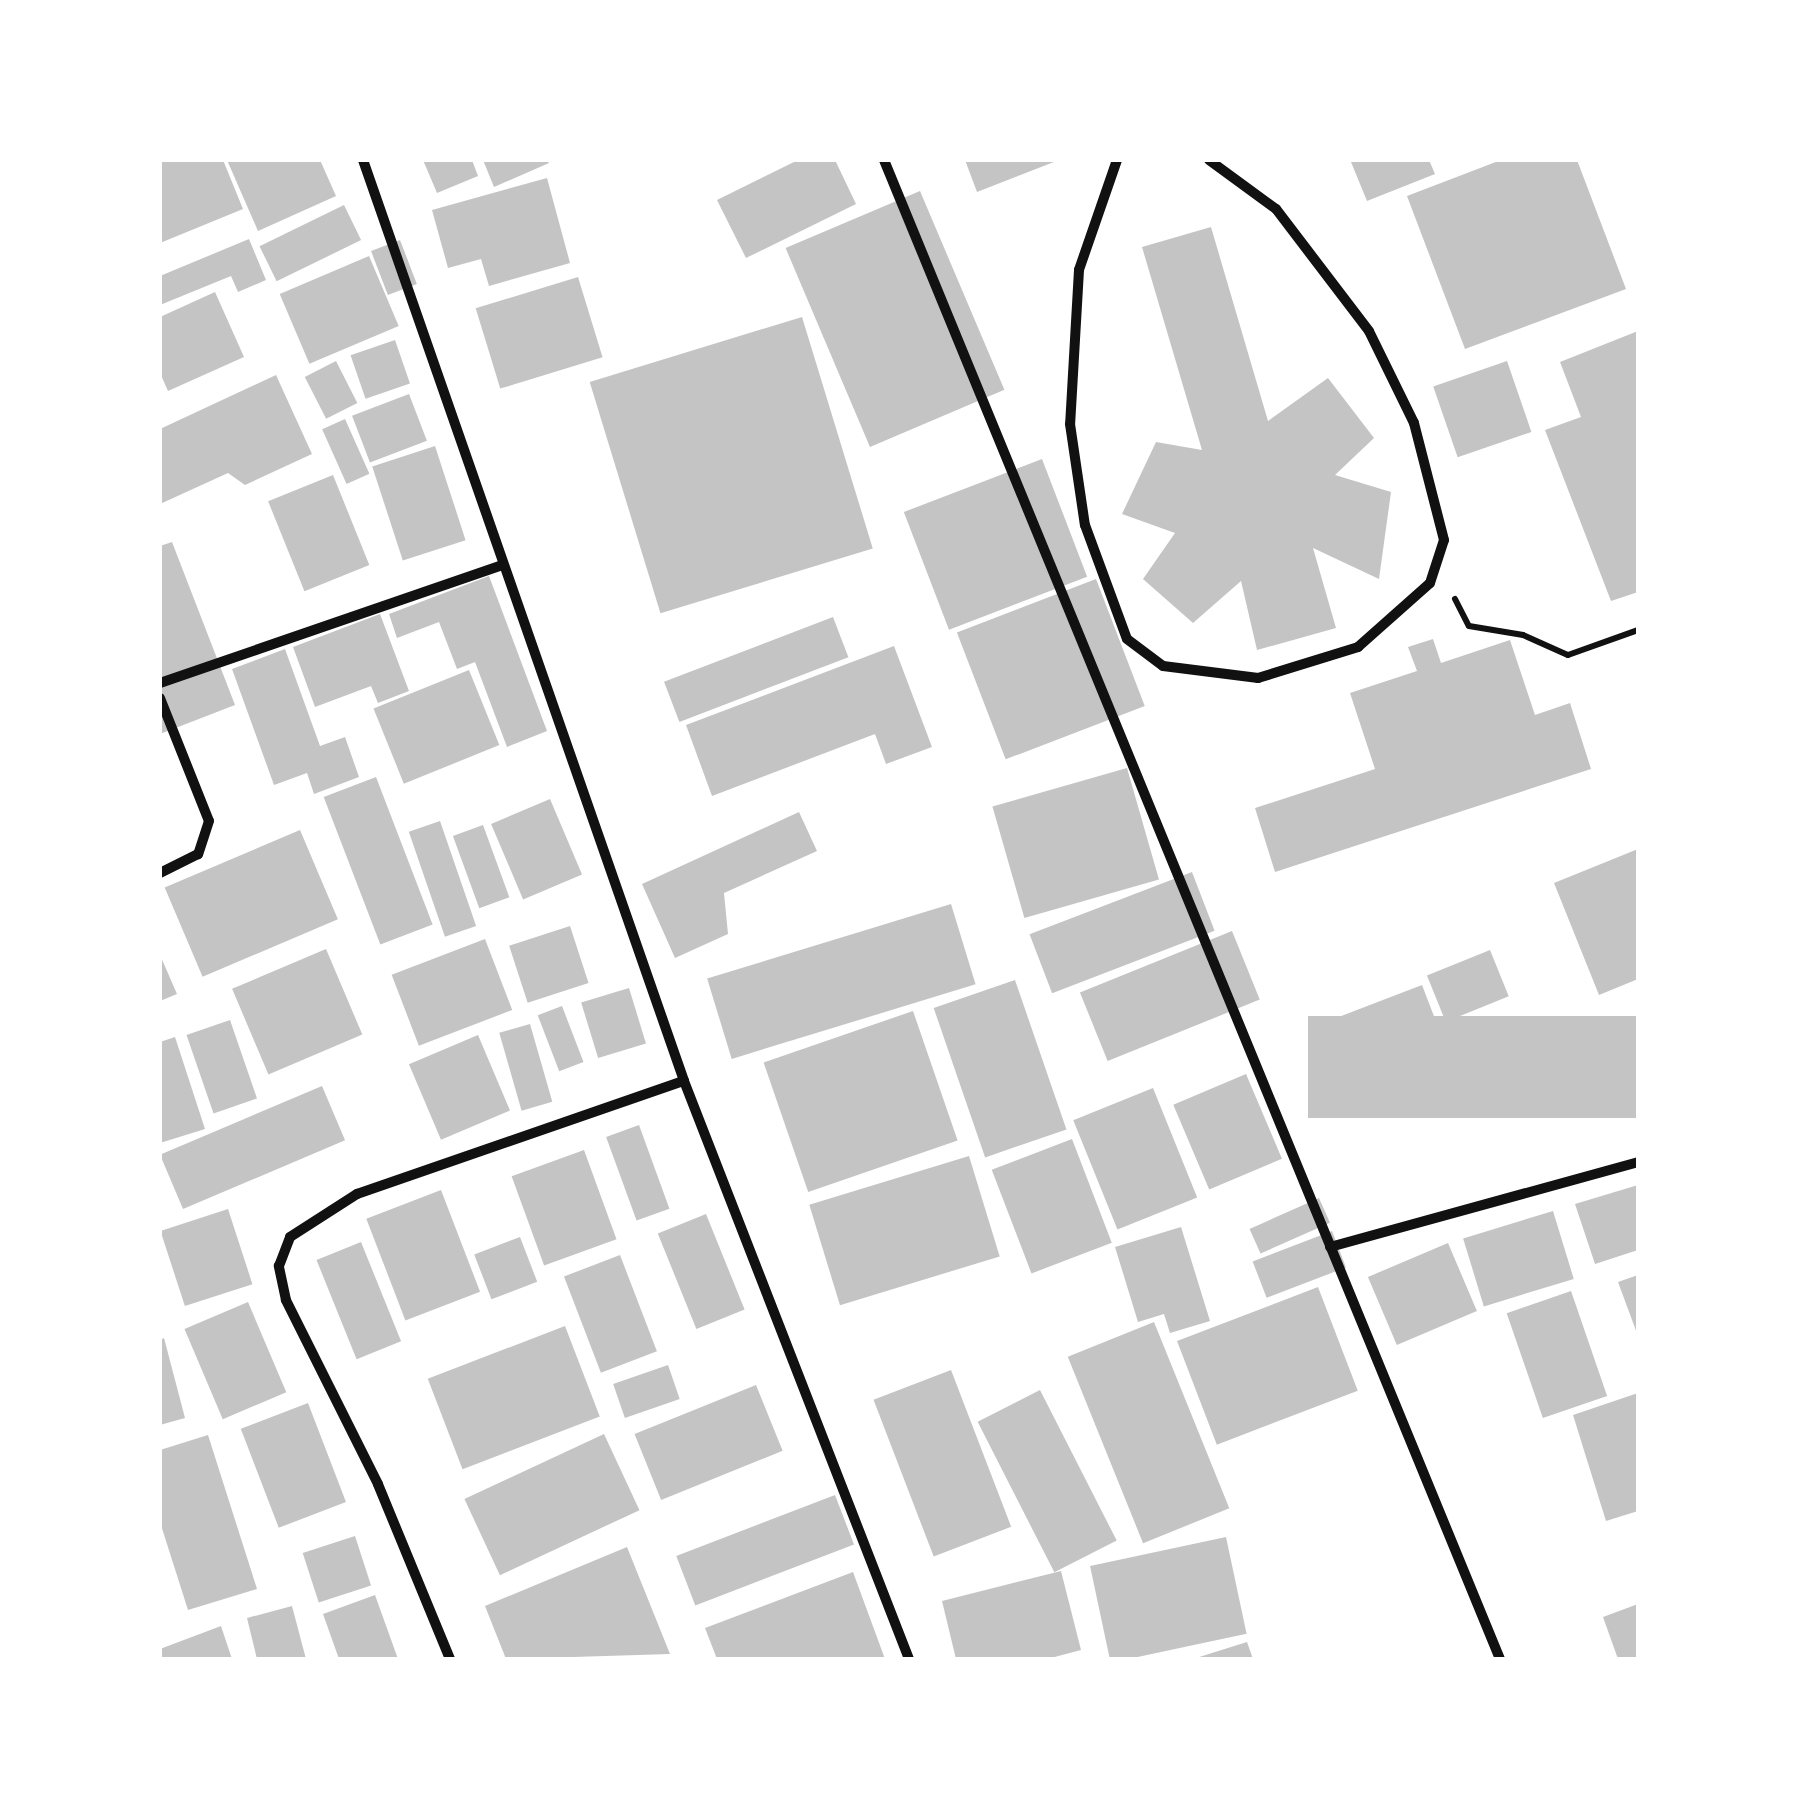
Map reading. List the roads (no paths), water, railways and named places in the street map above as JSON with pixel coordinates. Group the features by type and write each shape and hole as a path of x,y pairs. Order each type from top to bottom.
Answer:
{"street":[{"path":"363,160 684,1081 909,1659"},
{"path":"884,160 1500,1659"},
{"path":"1116,160 1079,270 1070,424 1086,524 1127,639 1162,666 1258,678 1358,647 1430,583 1444,540 1414,423 1369,332 1276,210 1209,160"},
{"path":"160,683 503,565"},
{"path":"160,698 209,821 198,854 160,873"},
{"path":"450,1659 378,1484 286,1300 279,1266 290,1237 357,1194 684,1081"},
{"path":"1330,1248 1638,1162"}]}
